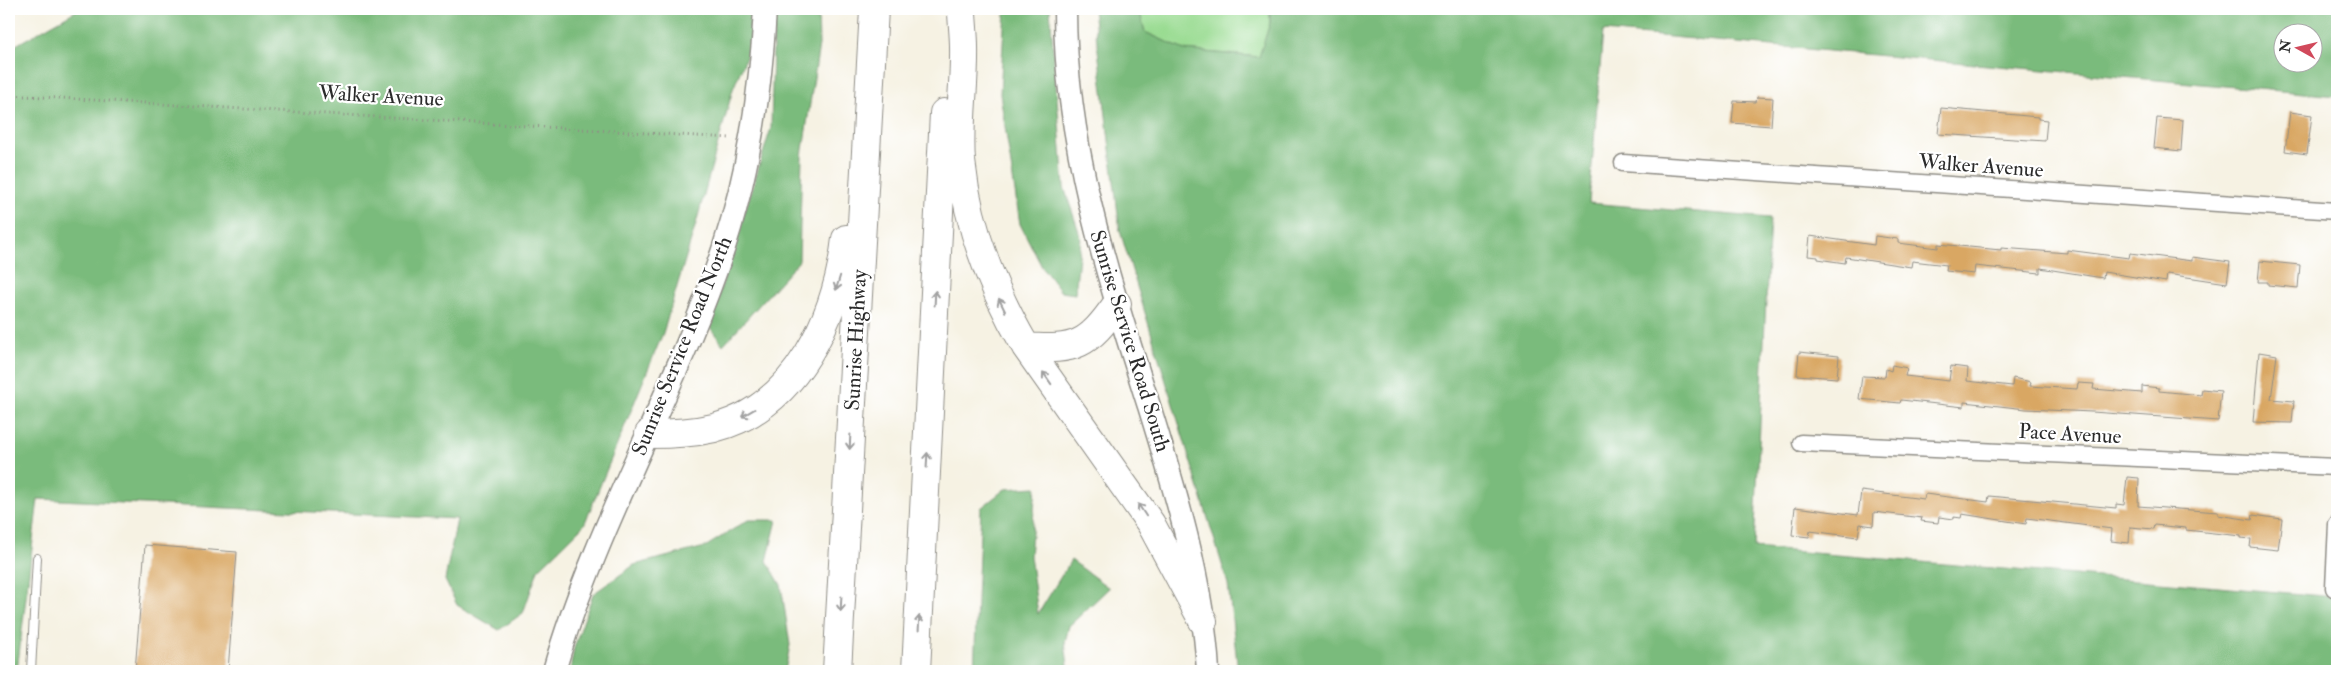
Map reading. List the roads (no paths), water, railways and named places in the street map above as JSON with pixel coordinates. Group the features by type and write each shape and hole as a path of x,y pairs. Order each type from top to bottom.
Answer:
{"highway":[{"path":"649,434 684,433 706,429 728,423 745,415 781,389 811,351 832,301 845,250 874,9"},
{"name":"Sunrise Highway","path":"837,671 874,9"},
{"path":"916,671 950,9"},
{"path":"962,9 964,48 961,90 961,161 968,204 981,256 1009,318 1026,347 1151,524 1203,621"},
{"path":"1026,347 1049,349 1076,345 1090,337 1102,326 1117,304"}],"street":[{"name":"Sunrise Service Road North","path":"554,671 574,603 649,434 701,309 724,246 750,139 759,90 765,9"},
{"name":"Sunrise Service Road South","path":"1065,9 1068,78 1083,178 1098,240 1187,536 1203,621 1208,671"},
{"name":"Walker Avenue","path":"1623,164 2337,210"},
{"name":"Pace Avenue","path":"1801,443 2337,467"},
{"path":"2334,588 2337,524"}],"lane":[{"path":"31,671 37,558"}]}
